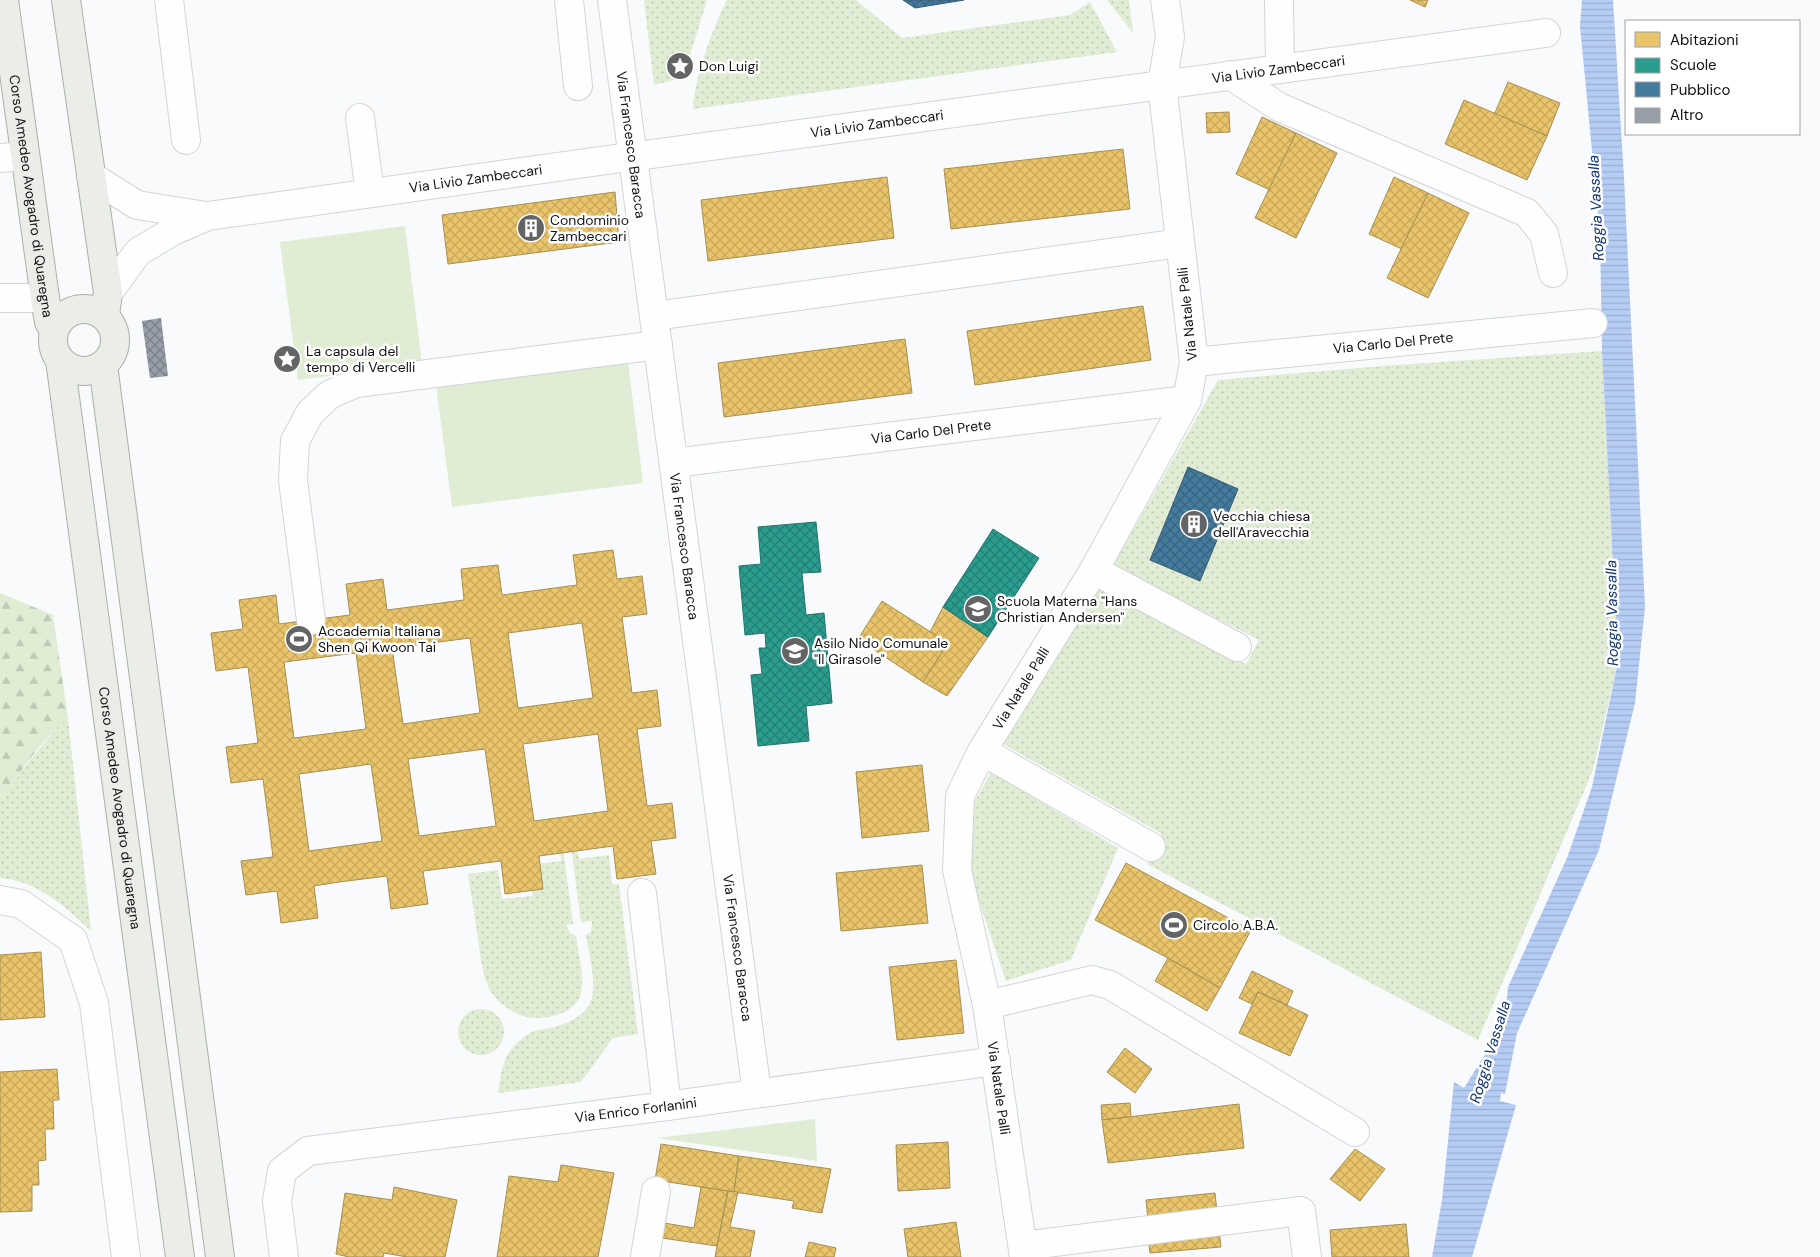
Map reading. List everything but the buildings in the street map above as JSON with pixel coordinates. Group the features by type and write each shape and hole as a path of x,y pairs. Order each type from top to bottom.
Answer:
{"main road":[{"name":"Corso Amedeo Avogadro di Quaregna","path":"4,0 13,157 49,322 54,330"},
{"path":"60,360 76,370 94,370 103,366 109,359 116,341 115,331 106,304 91,176 72,55 66,0"},
{"name":"Corso Amedeo Avogadro di Quaregna","path":"106,304 96,310 76,309 66,314 58,321 54,330 54,346 60,360 180,1257"},
{"path":"103,366 220,1257"}],"street":[{"path":"169,0 186,140"},
{"path":"569,0 578,86"},
{"name":"Via Francesco Baracca","path":"612,0 757,1093"},
{"name":"Via Natale Palli","path":"1023,1252 987,1005 957,870 960,796 982,751 1094,570 1187,400 1194,362 1162,84 1170,37 1165,0"},
{"path":"1279,0 1280,69"},
{"name":"Via Livio Zambeccari","path":"106,304 138,252 173,231 208,216 633,156 1546,33"},
{"path":"1230,75 1279,107 1527,213 1544,234 1553,273"},
{"path":"360,118 370,193"},
{"name":"Via Livio Zambeccari","path":"91,176 137,205 208,216"},
{"path":"654,316 1180,244"},
{"path":"0,298 45,298"},
{"name":"Via Carlo Del Prete","path":"1194,362 1593,323"},
{"path":"311,620 293,480 295,441 310,413 329,395 356,383 658,345"},
{"name":"Via Carlo Del Prete","path":"674,462 1187,400"},
{"path":"1094,570 1236,647"},
{"path":"982,751 1151,847"},
{"path":"642,893 667,1106"},
{"path":"0,900 22,904 73,940 94,1003 126,1257"},
{"path":"987,1005 1092,980 1110,985 1355,1132"},
{"name":"Via Enrico Forlanini","path":"284,1257 277,1201 282,1171 308,1151 667,1106 996,1061"},
{"path":"645,1257 656,1191"},
{"path":"1023,1252 1301,1211 1307,1257"}],"green space":[{"path":"644,0 707,0 683,78 654,85"},
{"path":"727,0 856,0 902,38 1070,15 1090,2 1117,52 693,109 697,83 705,53"},
{"path":"1107,0 1129,0 1133,33"},
{"path":"405,226 422,364 298,380 280,242"},
{"path":"1602,351 1618,661 1593,770 1478,1040 1147,864 1162,834 1003,744 1097,589 1246,664 1259,640 1113,566 1218,380 1396,365","holes":["1187,468 1238,489 1200,580 1150,559"]},
{"path":"628,361 643,483 452,507 436,385"},
{"path":"0,593 53,615 68,718 40,746 0,800"},
{"path":"68,718 91,931 61,904 38,889 13,880 0,878 0,800 58,726"},
{"path":"991,772 1118,848 1071,960 1006,981 967,866 974,803"},
{"path":"576,838 579,859 609,855 612,884 619,884 638,1034 613,1038 581,1082 498,1093 505,1060 518,1043 532,1032 571,1021 589,1006 591,1001 593,977 586,935 591,932 592,921 581,922 570,839"},
{"path":"559,840 562,840 573,924 566,925 570,933 576,936 582,973 582,987 578,1001 565,1012 548,1017 530,1018 515,1013 494,996 490,990 484,976 481,961 468,874 498,870 502,899 533,896 529,865 561,861"},
{"path":"481,1009 494,1013 500,1019 504,1032 500,1045 494,1051 481,1055 468,1051 462,1045 458,1032 462,1019 468,1013"},
{"path":"815,1119 817,1161 657,1138"}],"water":[{"name":"Roggia Vassalla","path":"1582,0 1613,0 1624,178 1645,607 1635,703 1599,850 1517,1033 1505,1094 1501,1093 1500,1101 1516,1105 1472,1257 1432,1257 1442,1200 1454,1082 1464,1088 1504,1024 1508,987 1567,858 1592,787 1618,661 1602,351 1600,234 1580,26"}],"place":[{"name":"Don Luigi","path":"680,66"},
{"name":"Condominio Zambeccari","path":"531,228"},
{"name":"La capsula del tempo di Vercelli","path":"287,359"},
{"name":"Vecchia chiesa dell'Aravecchia","path":"1194,524"},
{"name":"Scuola Materna \"Hans Christian Andersen\"","path":"978,609"},
{"name":"Accademia Italiana Shen Qi Kwoon Tai","path":"299,639"},
{"name":"Asilo Nido Comunale \"Il Girasole\"","path":"795,651"},
{"name":"Circolo A.B.A.","path":"1174,925"}]}
